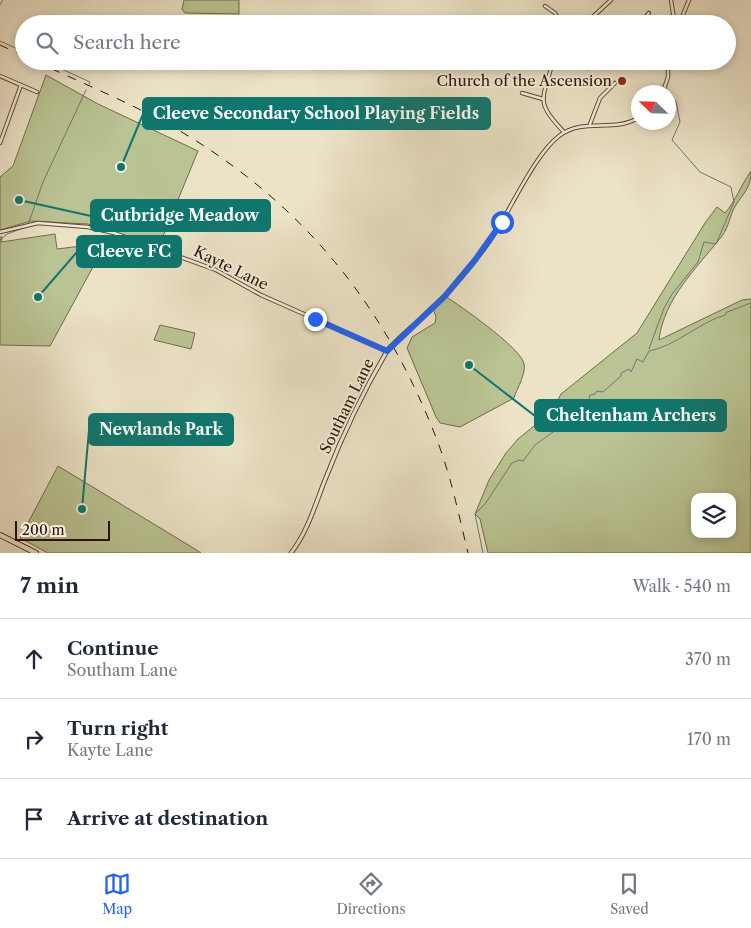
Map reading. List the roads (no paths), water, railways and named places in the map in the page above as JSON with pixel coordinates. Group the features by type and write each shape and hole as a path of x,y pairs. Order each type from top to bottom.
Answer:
{"main road":[{"path":"0,535 36,553"}],"street":[{"path":"595,15 611,0"},
{"path":"671,0 674,15"},
{"path":"682,15 689,0"},
{"path":"545,6 556,15"},
{"path":"551,70 543,99 545,111 564,132"},
{"path":"665,85 668,78 668,70"},
{"path":"0,76 37,92"},
{"path":"590,124 600,98 615,83"},
{"path":"0,143 21,85"},
{"path":"522,93 543,99"},
{"name":"Southam Lane","path":"291,553 306,530 349,425 390,347 445,296 475,260 498,229 543,155 564,132 576,126 590,124 619,125 631,121"},
{"name":"Kayte Lane","path":"0,232 38,223 88,227 114,233 216,270 260,295 387,351"}],"waterway":[{"path":"0,5 3,0"},
{"path":"0,41 15,48"},
{"path":"64,70 90,82 89,84"},
{"path":"28,225 43,182 86,90"},
{"path":"649,349 664,308 672,294 698,262 704,242 716,244 734,202 731,187 700,172 672,140 680,122 676,101"},
{"path":"0,240 7,234 26,227"},
{"path":"483,553 475,514 485,504 512,463 519,460 523,461 535,445 553,432 555,426 564,418 571,404 579,405 581,402 589,400 590,395 595,394 597,391 603,392 621,376 621,373 629,369 631,372 637,359 643,362 649,351 678,340 706,323 725,315 727,312 751,303"}],"railway":[{"path":"0,45 15,52"},
{"path":"54,70 161,120 201,144 242,173 279,203 313,237 343,272 371,311 396,351 418,394 446,468 468,553"}],"place":[{"name":"Church of the Ascension","path":"622,81"},
{"name":"Cleeve Secondary School Playing Fields","path":"121,167"},
{"name":"Cutbridge Meadow","path":"19,200"},
{"name":"Cleeve FC","path":"38,297"},
{"name":"Cheltenham Archers","path":"469,365"},
{"name":"Newlands Park","path":"82,509"}]}
